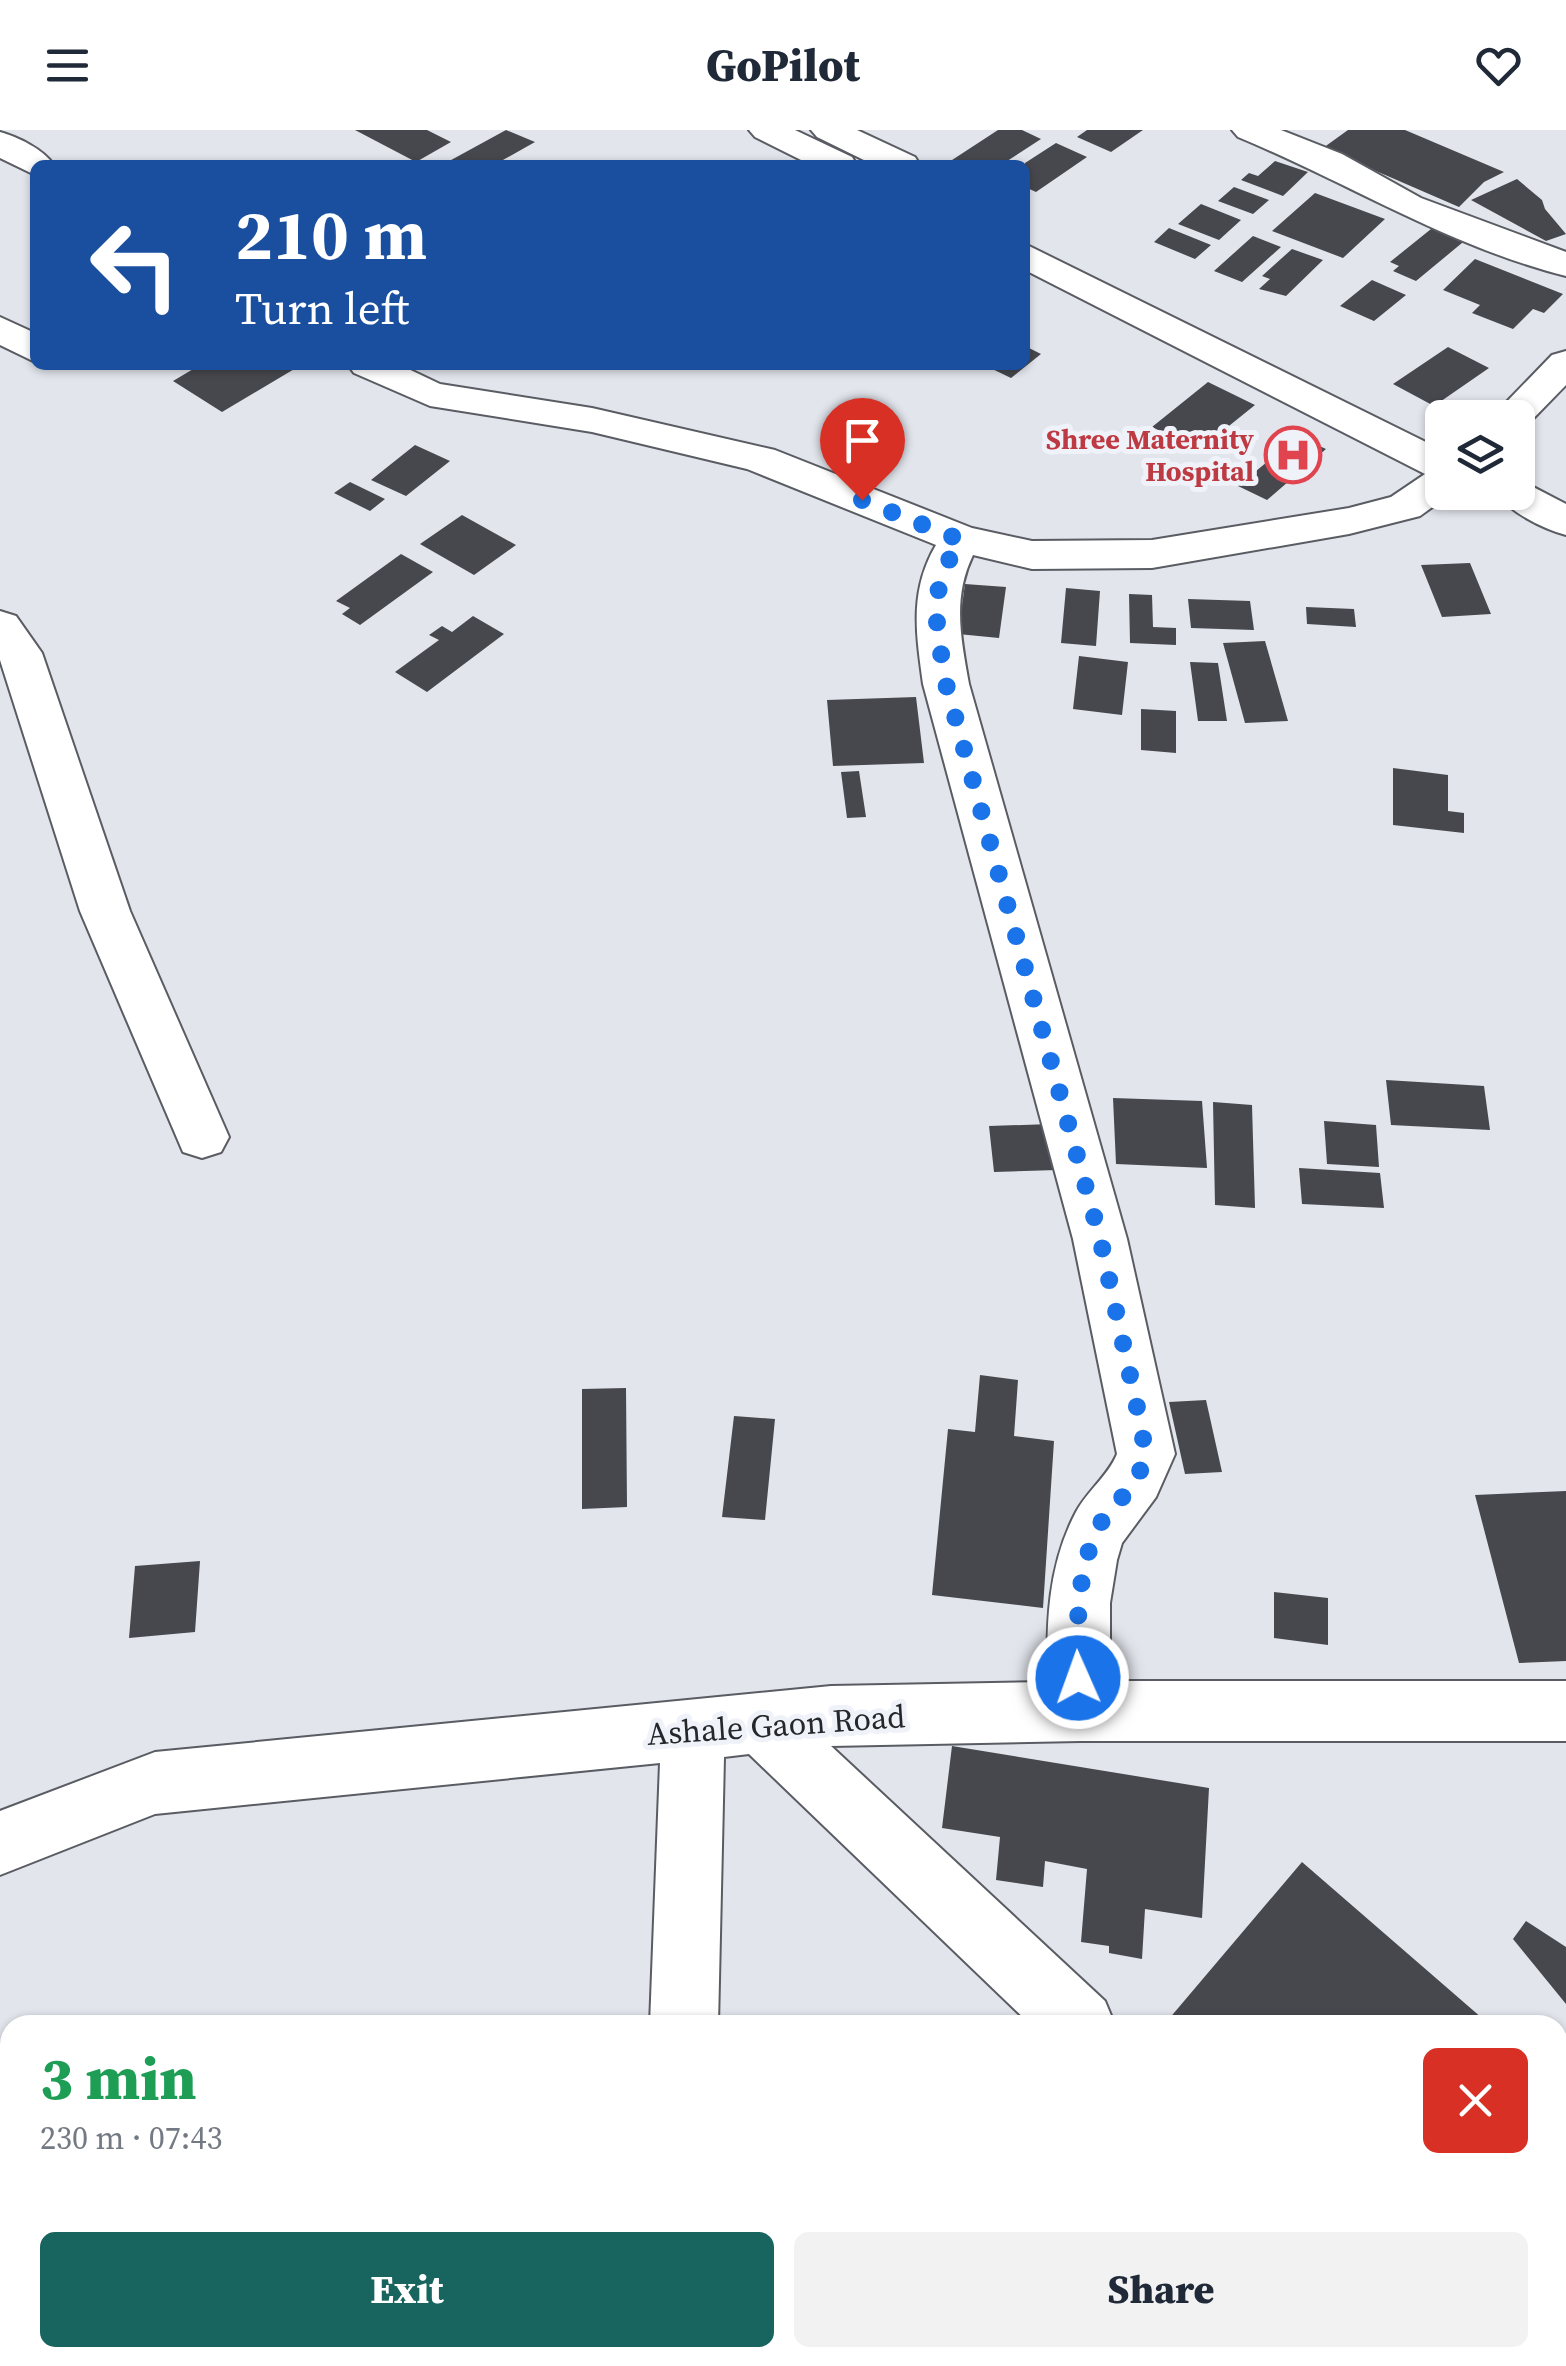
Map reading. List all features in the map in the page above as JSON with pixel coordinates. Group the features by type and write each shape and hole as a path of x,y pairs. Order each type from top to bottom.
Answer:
{"street":[{"path":"766,130 829,160"},
{"path":"829,130 892,160"},
{"path":"1250,130 1329,162 1408,206 1566,264"},
{"path":"0,143 30,161"},
{"path":"1030,227 1425,456"},
{"path":"1030,257 1138,293 1425,420"},
{"path":"0,329 30,347"},
{"path":"1529,400 1566,363"},
{"path":"379,370 430,394 592,420 760,458 961,540 1032,555 1152,554 1349,521 1406,507 1425,493"},
{"path":"1535,503 1566,522"},
{"path":"961,540 940,570 936,617 946,684 1100,1238 1146,1454 1140,1476 1094,1536 1077,1614 1080,1710"},
{"path":"0,626 20,653 106,910 202,1137"},
{"name":"Ashale Gaon Road","path":"0,1843 154,1783 831,1716 1080,1710 1566,1711"},
{"path":"761,1723 1070,2015"},
{"path":"684,2015 693,1730"}],"building":[{"path":"355,130 427,130 451,142 420,160 412,160"},
{"path":"506,130 535,142 503,160 451,160"},
{"path":"998,130 1022,130 1041,139 1009,160 952,160"},
{"path":"1087,130 1143,130 1111,152 1077,137"},
{"path":"1348,130 1405,130 1504,172 1484,182 1459,207 1323,148"},
{"path":"1056,143 1087,157 1036,192 1030,189 1030,160"},
{"path":"1275,161 1308,172 1283,196 1241,180 1249,173 1258,176"},
{"path":"1517,179 1542,200 1566,234 1546,241 1471,200"},
{"path":"1234,187 1269,200 1253,214 1218,201"},
{"path":"1315,193 1385,219 1343,258 1272,231"},
{"path":"1201,204 1241,220 1219,240 1178,224"},
{"path":"1436,225 1468,238 1416,281 1393,271 1399,266 1390,262"},
{"path":"1169,228 1211,245 1195,259 1154,242"},
{"path":"1253,236 1281,247 1242,282 1214,271"},
{"path":"1292,249 1323,260 1286,296 1259,289 1270,279 1262,276"},
{"path":"1475,259 1563,294 1544,313 1533,309 1513,329 1472,313 1480,305 1443,290"},
{"path":"1372,280 1406,295 1374,321 1340,306"},
{"path":"1448,347 1489,368 1443,400 1425,401 1393,384"},
{"path":"1030,348 1041,354 1030,363"},
{"path":"192,370 293,370 222,412 173,381"},
{"path":"994,370 1021,370 1011,378"},
{"path":"1208,382 1255,405 1199,450 1152,427"},
{"path":"1298,436 1326,449 1267,500 1238,486"},
{"path":"415,445 450,461 406,496 371,480"},
{"path":"350,482 385,499 370,511 334,493"},
{"path":"462,515 516,545 474,575 420,544"},
{"path":"401,554 433,572 360,625 342,614 350,608 336,601"},
{"path":"1470,563 1491,614 1442,617 1421,565"},
{"path":"965,584 1006,587 999,638 958,634"},
{"path":"1066,588 1100,591 1096,646 1061,643"},
{"path":"1129,594 1152,595 1153,627 1176,628 1176,645 1130,643"},
{"path":"1188,599 1250,601 1254,630 1191,628"},
{"path":"1306,607 1354,609 1356,627 1307,624"},
{"path":"473,616 504,634 427,692 395,672 439,640 429,635 442,626 452,632"},
{"path":"1265,641 1288,721 1245,723 1223,643"},
{"path":"1079,656 1128,662 1122,715 1073,709"},
{"path":"1190,662 1218,663 1227,721 1198,721"},
{"path":"916,697 924,763 833,766 827,700"},
{"path":"1141,709 1176,711 1176,753 1141,750"},
{"path":"1393,768 1448,775 1448,811 1464,813 1464,833 1393,825"},
{"path":"859,771 866,817 847,818 841,772"},
{"path":"1386,1080 1484,1086 1490,1130 1391,1125"},
{"path":"1113,1098 1202,1101 1207,1168 1116,1164"},
{"path":"1213,1102 1252,1105 1255,1208 1215,1205"},
{"path":"1324,1121 1376,1125 1379,1167 1327,1164"},
{"path":"1051,1124 1057,1170 994,1172 989,1126"},
{"path":"1299,1168 1380,1173 1384,1208 1302,1204"},
{"path":"980,1375 1018,1380 1014,1436 1054,1441 1043,1608 932,1595 948,1429 975,1432"},
{"path":"626,1388 627,1507 582,1509 582,1389"},
{"path":"1206,1400 1222,1472 1185,1474 1169,1402"},
{"path":"734,1416 775,1419 765,1520 722,1517"},
{"path":"1566,1491 1566,1661 1519,1663 1475,1495"},
{"path":"200,1561 195,1632 129,1638 135,1566"},
{"path":"1274,1592 1328,1598 1328,1645 1274,1638"},
{"path":"952,1746 1209,1788 1202,1918 1145,1909 1142,1959 1109,1953 1109,1946 1081,1942 1087,1869 1045,1861 1043,1887 996,1880 1000,1837 942,1828"},
{"path":"1302,1862 1478,2015 1172,2015"},
{"path":"1526,1921 1566,1947 1566,2004 1513,1939"}],"place":[{"name":"Shree Maternity Hospital","path":"1293,455"}],"route":[{"path":"862,500 961,540 940,570 936,617 946,684 1100,1238 1142,1430 1146,1454 1140,1476 1094,1536 1077,1614 1078,1678"}]}
